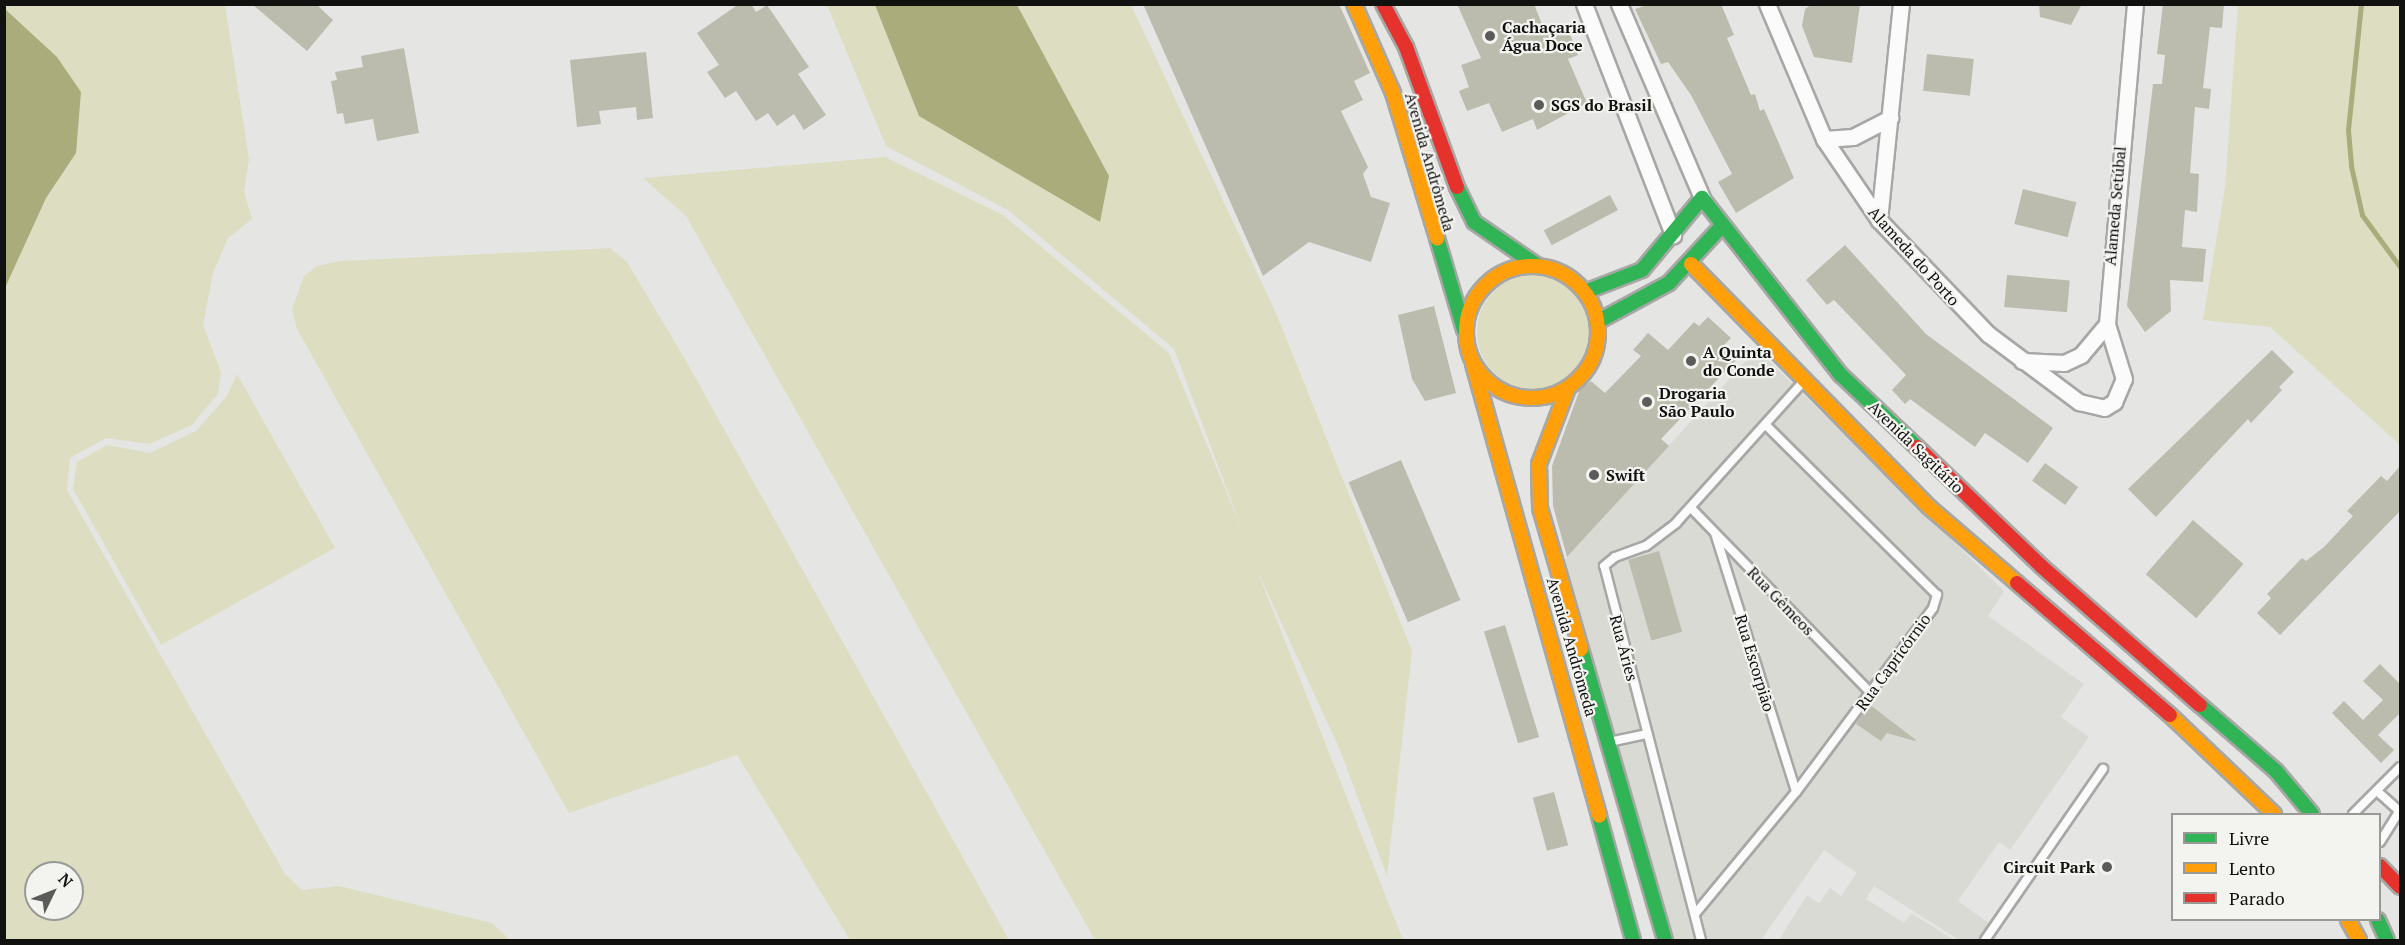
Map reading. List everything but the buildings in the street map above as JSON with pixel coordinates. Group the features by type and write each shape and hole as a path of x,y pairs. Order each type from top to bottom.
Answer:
{"main road":[{"name":"Avenida Andrômeda","path":"1353,4 1393,93 1465,333"},
{"name":"Avenida Andrômeda","path":"1383,4 1406,47 1451,175 1474,222 1539,266"},
{"path":"1585,292 1641,270 1702,198"},
{"name":"Avenida Sagitário","path":"1702,198 1720,228 1841,375 2041,566 2276,771 2311,813"},
{"path":"1597,322 1641,301 1691,264 1720,228"},
{"name":"Avenida Sagitário","path":"1691,264 1803,382 1929,507 2227,764 2273,813"},
{"path":"1539,266 1572,279 1585,292 1597,322 1589,366 1568,388 1541,397 1512,395 1495,387 1473,364 1465,333 1479,291 1516,267 1539,266"},
{"name":"Avenida Andrômeda","path":"1473,364 1633,940"},
{"name":"Avenida Andrômeda","path":"1568,388 1539,464 1540,508 1665,940"},
{"path":"2227,764 2244,744"},
{"path":"2276,771 2323,813"},
{"path":"2381,868 2400,886"},
{"path":"2350,921 2359,940"},
{"path":"2379,921 2387,940"}],"street":[{"path":"1584,4 1673,235"},
{"name":"Avenida Sagitário","path":"1619,4 1702,198"},
{"name":"Alameda do Porto","path":"1767,4 1824,139 1879,220 1988,334 2022,361 2079,402 2104,408 2114,402"},
{"path":"1879,220 1901,4"},
{"name":"Alameda Setúbal","path":"2114,402 2124,379 2107,324 2135,4"},
{"path":"1824,139 1853,137 1890,118"},
{"path":"2022,361 2064,363 2080,356 2107,324"}],"lane":[{"name":"Rua Áries","path":"1701,940 1604,566 1660,537 1691,508 1767,426 1803,382"},
{"name":"Rua Capricórnio","path":"1695,914 1796,792 1934,608 1937,595 1767,426"},
{"name":"Rua Gêmeos","path":"1691,508 1871,693"},
{"name":"Rua Escorpião","path":"1715,533 1796,792"},
{"path":"1608,742 1647,734"},
{"path":"2357,813 2400,767"},
{"path":"1985,940 2103,769"},
{"path":"2377,791 2400,810 2381,836"}],"shaded area":[{"path":"5,5 225,5 249,159 244,192 252,219 228,238 213,273 203,325 221,372 218,394 192,425 149,444 106,438 70,458 67,490 285,874 302,890 339,886 492,923 510,940 5,940"},
{"path":"827,5 1131,5 1276,313 1412,651 1387,876 1340,750 1257,570 1403,940 1095,940 686,216 643,178 885,157 1003,215 1169,353 1243,532 1174,349 1008,210 886,146"},
{"path":"875,5 1017,5 1109,176 1100,222 919,116"},
{"path":"2238,5 2400,5 2400,445 2270,327 2203,320 2225,187"},
{"path":"5,9 57,57 81,92 76,153 46,198 5,288"},
{"path":"610,248 627,262 685,359 1009,940 850,940 737,755 569,813 297,329 292,309 304,276 317,266 341,261"},
{"path":"1534,275 1556,279 1566,284 1582,300 1587,310 1591,332 1587,354 1582,364 1566,380 1556,385 1534,389 1512,385 1502,380 1486,364 1481,354 1477,332 1481,310 1486,300 1502,284 1512,279"},
{"path":"1757,349 2004,591 1988,616 2084,684 2061,717 2089,737 2010,850 1999,842 1958,901 1990,924 1977,940 1959,940 1874,886 1866,899 1904,923 1911,913 1954,940 1779,940 1807,895 1819,903 1830,888 1841,896 1857,873 1824,850 1761,940 1671,940 1561,564"},
{"path":"237,374 335,548 161,645 73,489 77,462 107,445 150,453 196,431 227,396"}],"waterway":[{"path":"2361,4 2348,130 2351,166 2362,215 2400,267"}],"traffic: fast":[{"path":"1457,187 1474,222 1538,266"},
{"path":"1585,292 1642,270 1702,198 1841,375 1917,447"},
{"path":"1597,322 1669,283 1720,228"},
{"path":"1437,238 1464,330"},
{"path":"1581,649 1665,940"},
{"path":"2200,705 2276,771 2311,813"},
{"path":"1599,816 1633,940"},
{"path":"2378,921 2387,940"}],"traffic: slow":[{"path":"1354,4 1393,93 1437,238"},
{"path":"1691,264 1929,507 2017,583"},
{"path":"1532,266 1557,271 1579,285 1593,307 1598,332 1593,357 1579,379 1557,393 1532,398 1507,393 1485,379 1471,357 1466,332 1471,307 1485,285 1507,271 1532,266"},
{"path":"1473,364 1599,816"},
{"path":"1568,388 1539,464 1540,508 1581,649"},
{"path":"2170,715 2273,813"},
{"path":"2349,921 2359,940"}],"traffic: jam":[{"path":"1383,4 1406,47 1457,187"},
{"path":"1917,447 2041,566 2200,705"},
{"path":"2017,583 2170,715"},
{"path":"2381,867 2400,887"}],"place":[{"name":"Cachaçaria Água Doce","path":"1490,36"},
{"name":"SGS do Brasil","path":"1539,105"},
{"name":"A Quinta do Conde","path":"1691,361"},
{"name":"Drogaria São Paulo","path":"1647,402"},
{"name":"Swift","path":"1594,475"},
{"name":"Circuit Park","path":"2107,867"}]}
